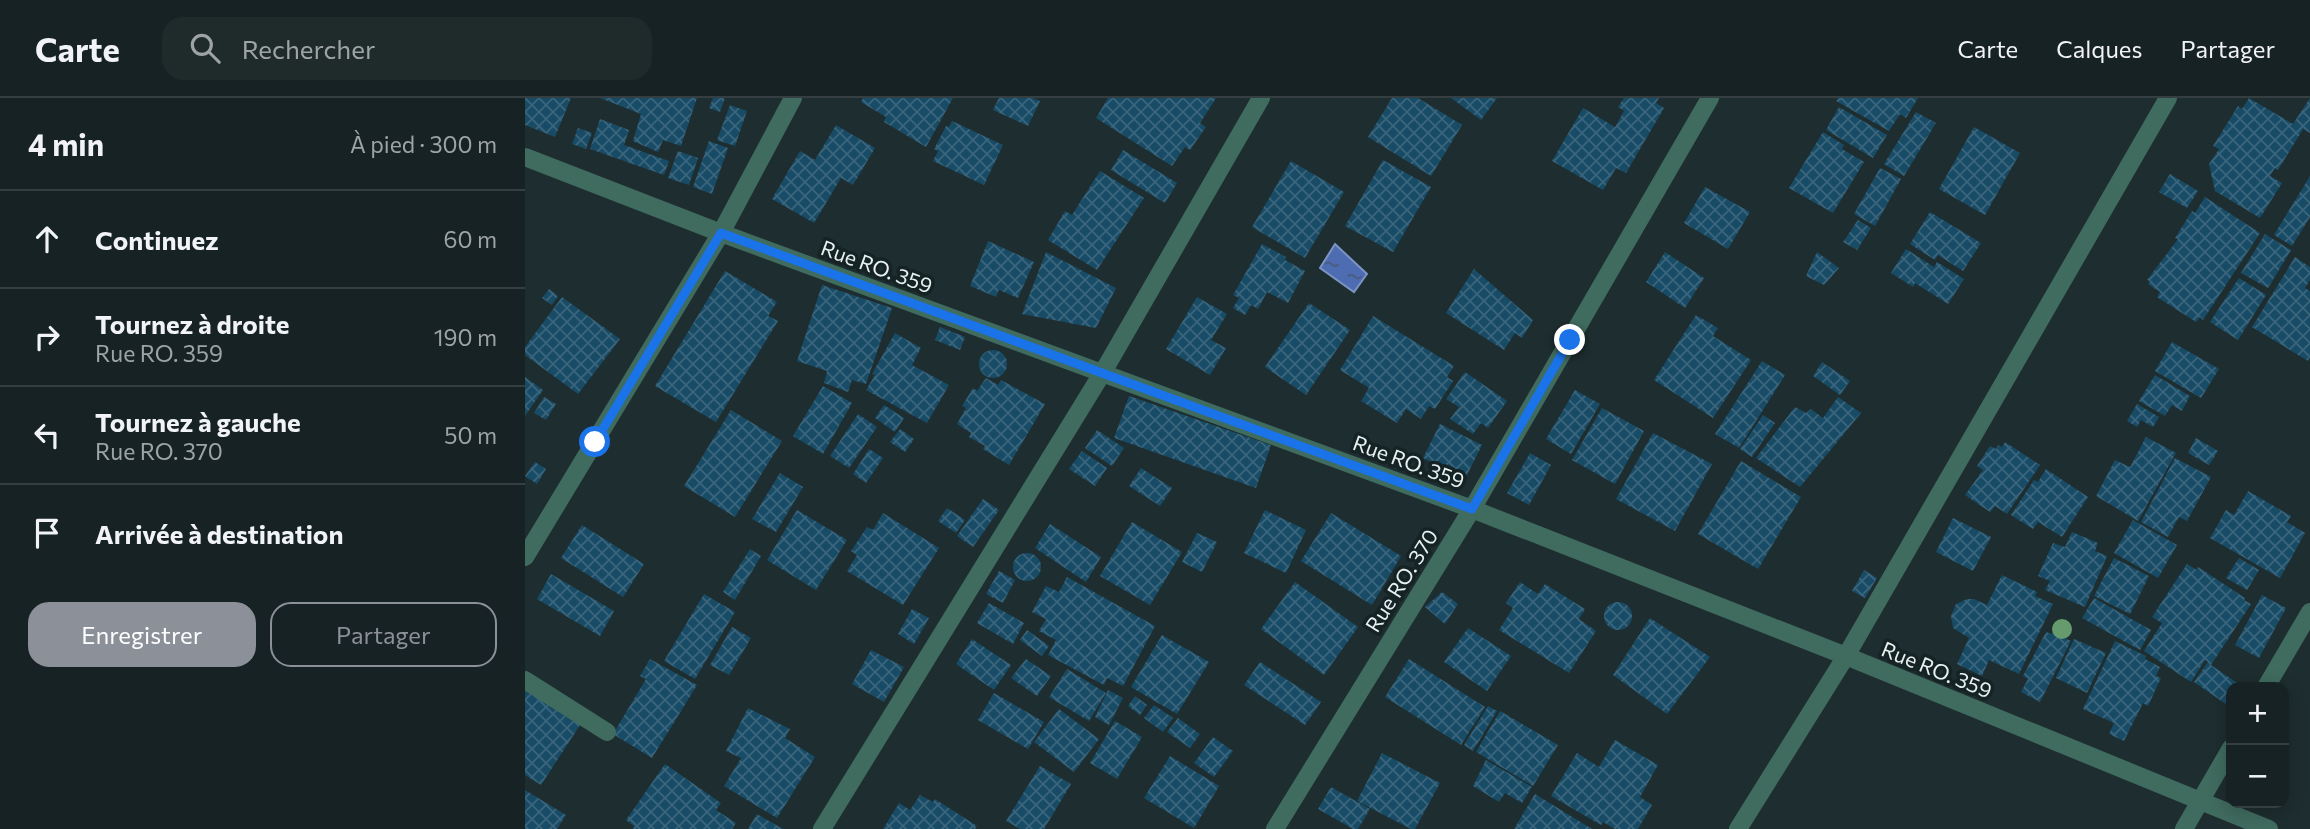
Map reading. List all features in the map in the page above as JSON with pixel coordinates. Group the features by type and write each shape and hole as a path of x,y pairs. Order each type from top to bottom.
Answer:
{"street":[{"path":"525,557 721,233 793,98"},
{"path":"823,829 1103,372 1261,98"},
{"name":"Rue RO. 370","path":"1275,829 1472,509 1710,98"},
{"path":"1738,829 1846,656 2168,98"},
{"name":"Rue RO. 359","path":"525,157 721,233 1472,509 1846,656 2269,829"},
{"path":"2269,682 2310,612"},
{"path":"525,680 607,732"},
{"path":"2184,829 2226,757"}],"water":[{"path":"1335,244 1367,274 1354,292 1320,268"}],"building":[{"path":"525,98 571,98 555,137 525,125"},
{"path":"600,98 697,98 681,146 663,140 658,152 633,141 641,114"},
{"path":"713,98 725,98 720,112 709,108"},
{"path":"863,98 953,98 926,147 884,122 886,117 861,102"},
{"path":"999,98 1033,98 1040,101 1028,126 993,110"},
{"path":"1108,98 1216,98 1200,123 1206,127 1190,150 1185,147 1172,166 1096,118"},
{"path":"1392,98 1418,98 1462,125 1431,176 1368,137"},
{"path":"1451,98 1497,98 1481,120"},
{"path":"1624,98 1659,98 1656,103 1664,108 1626,173 1616,168 1603,190 1552,161 1583,108 1615,127 1624,111 1618,107"},
{"path":"1838,98 1918,98 1906,118 1900,114 1889,131 1836,101"},
{"path":"2249,98 2293,124 2310,98 2310,133 2303,129 2278,170 2275,168 2270,176 2282,183 2260,218 2215,191 2209,164 2219,149 2213,146 2238,106 2242,109"},
{"path":"730,105 747,111 735,146 717,140"},
{"path":"1839,107 1887,135 1873,158 1826,130"},
{"path":"1916,112 1936,123 1904,176 1884,164"},
{"path":"600,119 629,130 624,145 669,161 664,175 590,149"},
{"path":"952,121 1003,145 984,185 933,161 938,151 934,149 946,126 949,127"},
{"path":"836,125 875,148 853,185 841,178 814,223 772,199 800,151 815,160"},
{"path":"1974,127 2020,153 1985,215 1939,189"},
{"path":"578,128 592,133 586,149 572,144"},
{"path":"1823,132 1844,145 1842,149 1864,162 1833,213 1789,188"},
{"path":"709,141 728,148 712,194 693,187"},
{"path":"1123,150 1177,183 1165,203 1111,170"},
{"path":"678,151 698,158 689,185 668,178"},
{"path":"1383,160 1431,187 1393,252 1345,226"},
{"path":"1291,161 1344,192 1305,258 1252,227"},
{"path":"1880,168 1901,179 1875,226 1854,214"},
{"path":"1100,171 1144,198 1097,270 1048,240 1065,211 1072,215"},
{"path":"2170,174 2198,191 2187,208 2159,192"},
{"path":"2310,176 2310,217 2292,246 2274,235"},
{"path":"1705,187 1750,212 1728,249 1684,223"},
{"path":"2205,197 2260,233 2203,320 2200,317 2196,322 2157,297 2160,292 2148,284 2150,281 2147,280 2178,239 2175,238 2192,211 2195,213"},
{"path":"1930,212 1981,243 1963,271 1938,255 1935,260 1910,244"},
{"path":"1858,220 1871,228 1857,250 1843,242"},
{"path":"2265,234 2291,250 2268,288 2241,273"},
{"path":"988,241 1034,262 1018,298 999,290 996,297 970,286"},
{"path":"1262,244 1305,271 1288,303 1267,292 1258,309 1251,305 1245,315 1233,308 1239,298 1233,295"},
{"path":"1906,249 1934,267 1937,262 1964,279 1948,304 1915,283 1913,287 1891,273"},
{"path":"1046,252 1116,288 1096,328 1022,314"},
{"path":"1665,252 1704,278 1685,308 1646,282"},
{"path":"1817,252 1839,268 1824,285 1806,276"},
{"path":"2295,257 2310,267 2310,280 2305,288 2310,291 2308,361 2252,327"},
{"path":"1474,269 1533,320 1522,338 1515,333 1504,350 1446,313"},
{"path":"725,271 777,302 768,316 778,321 716,422 655,386"},
{"path":"2239,278 2266,295 2238,340 2210,322"},
{"path":"822,285 892,308 866,384 852,380 848,392 824,383 827,371 797,361"},
{"path":"549,289 558,296 552,305 542,298"},
{"path":"562,297 620,339 578,394 525,355 525,347"},
{"path":"1197,297 1227,314 1211,340 1226,348 1210,375 1166,349"},
{"path":"1309,303 1350,330 1306,395 1265,367"},
{"path":"1696,315 1718,328 1713,336 1751,360 1713,418 1654,380"},
{"path":"1373,316 1454,366 1447,377 1453,381 1435,409 1429,406 1421,419 1406,409 1397,423 1361,401 1369,388 1340,370"},
{"path":"940,327 965,337 960,350 935,340"},
{"path":"895,333 921,348 912,365 949,385 927,423 866,390"},
{"path":"2172,342 2219,369 2201,398 2155,371"},
{"path":"993,350 1003,354 1007,364 1003,374 993,378 983,374 979,364 983,354"},
{"path":"1762,361 1785,375 1739,448 1715,434"},
{"path":"1822,362 1850,381 1840,395 1813,376"},
{"path":"1465,372 1507,401 1488,428 1481,423 1473,434 1450,419 1459,407 1446,399"},
{"path":"2155,375 2190,396 2182,411 2172,405 2165,416 2139,401"},
{"path":"525,377 543,390 525,416"},
{"path":"986,378 998,385 1001,380 1045,404 1009,465 983,449 985,446 969,437 971,433 957,424 966,408 962,406 973,388 977,391"},
{"path":"823,386 852,403 823,454 793,436"},
{"path":"1575,390 1600,404 1571,454 1546,439"},
{"path":"1129,396 1271,445 1256,488 1114,438"},
{"path":"544,397 556,404 546,420 534,413"},
{"path":"1838,397 1861,413 1800,487 1756,458 1795,407 1806,413 1811,409 1823,418"},
{"path":"2137,404 2159,417 2153,427 2141,420 2137,427 2127,421"},
{"path":"884,405 904,418 895,432 875,418"},
{"path":"1602,408 1644,431 1615,484 1572,460"},
{"path":"731,410 782,441 735,517 684,486"},
{"path":"858,414 877,427 849,468 830,456"},
{"path":"1763,415 1775,423 1752,457 1740,449"},
{"path":"1440,424 1482,445 1465,479 1423,458"},
{"path":"900,429 914,439 905,452 890,442"},
{"path":"1097,430 1124,448 1112,466 1085,448"},
{"path":"1653,433 1712,464 1675,531 1616,499"},
{"path":"2146,437 2176,453 2138,521 2096,496 2115,460 2130,467"},
{"path":"2196,438 2218,451 2209,465 2188,453"},
{"path":"2005,442 2040,465 2007,514 1995,506 1990,512 1965,495 1983,470 1977,466 1990,446 1996,449 1998,445 2002,447"},
{"path":"869,449 883,458 866,483 853,474"},
{"path":"1082,451 1107,468 1095,486 1069,469"},
{"path":"1530,453 1551,465 1529,505 1507,493"},
{"path":"2175,458 2211,477 2187,521 2179,517 2168,537 2141,522"},
{"path":"1741,461 1801,497 1758,569 1698,534"},
{"path":"535,462 546,469 537,484 525,476"},
{"path":"1141,468 1172,488 1160,506 1129,486"},
{"path":"2046,469 2088,497 2062,537 2038,522 2033,529 2011,515 2034,480 2038,482"},
{"path":"780,473 803,487 776,532 752,519"},
{"path":"2248,491 2291,516 2287,522 2305,533 2280,578 2210,538 2226,510 2234,515"},
{"path":"983,499 999,510 973,547 957,536"},
{"path":"947,508 965,520 956,533 938,521"},
{"path":"797,510 847,540 816,590 767,560"},
{"path":"1265,510 1306,530 1286,573 1244,553"},
{"path":"883,513 939,548 903,605 847,571 857,555 851,551 867,527 873,530"},
{"path":"1331,513 1401,556 1372,605 1301,561"},
{"path":"1953,518 1991,537 1973,571 1936,552"},
{"path":"2133,520 2177,545 2158,578 2114,553"},
{"path":"1132,522 1182,552 1150,605 1100,576"},
{"path":"1050,524 1101,557 1086,582 1035,548"},
{"path":"582,525 644,564 623,597 561,558"},
{"path":"2072,532 2098,543 2095,551 2107,556 2085,607 2045,590 2050,581 2038,576 2053,543 2065,547"},
{"path":"1197,533 1217,542 1202,572 1182,562"},
{"path":"750,549 761,556 735,600 723,592"},
{"path":"1027,553 1037,557 1041,567 1037,577 1027,581 1017,577 1013,567 1017,557"},
{"path":"2114,558 2149,576 2130,614 2094,596"},
{"path":"2239,558 2259,570 2247,590 2226,578"},
{"path":"2187,564 2197,570 2198,567 2251,604 2211,665 2236,682 2226,682 2226,704 2194,682 2208,662 2205,660 2191,682 2144,651 2162,623 2152,617"},
{"path":"1864,570 1877,578 1865,598 1852,591"},
{"path":"999,571 1015,580 1003,603 986,594"},
{"path":"551,574 614,611 600,636 537,599"},
{"path":"2002,575 2037,592 2035,596 2053,604 2019,674 1989,660 1982,676 1957,664 1969,638 1953,628 1951,616 1956,604 1967,599 1987,605"},
{"path":"1067,577 1155,626 1123,686 1107,678 1104,685 1048,655 1056,640 1039,631 1046,619 1032,612 1046,586 1059,592"},
{"path":"1295,582 1358,627 1324,675 1261,629"},
{"path":"1520,582 1538,594 1545,584 1585,609 1579,619 1596,631 1569,673 1499,630 1513,608 1506,603"},
{"path":"1442,592 1458,604 1445,624 1425,607"},
{"path":"704,594 735,612 695,679 664,661"},
{"path":"2262,595 2286,608 2259,658 2235,645"},
{"path":"2094,598 2151,630 2140,650 2082,618"},
{"path":"1618,602 1628,606 1632,616 1628,626 1618,630 1608,626 1604,616 1608,606"},
{"path":"989,603 1024,623 1013,644 977,623"},
{"path":"912,609 929,618 914,644 898,634"},
{"path":"1650,618 1710,657 1667,714 1613,675"},
{"path":"732,627 751,638 729,675 710,665"},
{"path":"1468,628 1511,656 1487,691 1444,662"},
{"path":"1027,630 1049,646 1042,656 1020,640"},
{"path":"2046,632 2053,632 2071,641 2040,702 2021,692 2028,679 2023,676"},
{"path":"1162,635 1209,662 1177,714 1131,687"},
{"path":"972,639 1011,665 994,690 956,664"},
{"path":"2074,639 2106,653 2087,693 2056,678"},
{"path":"2115,641 2146,656 2145,659 2160,667 2156,676 2161,678 2148,706 2143,703 2124,741 2109,734 2114,723 2083,709"},
{"path":"871,650 904,667 884,702 852,684"},
{"path":"650,659 697,685 652,758 613,734 646,679 640,676"},
{"path":"1026,659 1051,676 1037,696 1011,678"},
{"path":"1409,659 1485,707 1461,745 1385,697"},
{"path":"1260,662 1321,702 1305,725 1244,685"},
{"path":"1067,669 1106,693 1089,721 1049,697"},
{"path":"525,686 582,722 541,785 525,775"},
{"path":"1108,690 1123,698 1109,725 1095,717"},
{"path":"994,693 1044,722 1028,749 978,720"},
{"path":"1135,696 1147,705 1140,715 1128,706"},
{"path":"1154,705 1173,718 1163,732 1144,718"},
{"path":"1488,706 1497,711 1473,751 1464,745"},
{"path":"748,708 790,729 785,738 815,757 777,818 724,786 741,758 726,751"},
{"path":"1059,709 1099,739 1074,772 1034,742"},
{"path":"1500,711 1558,745 1533,786 1476,752"},
{"path":"1178,718 1200,734 1190,748 1167,732"},
{"path":"1115,721 1142,737 1117,779 1090,763"},
{"path":"1213,737 1233,751 1214,777 1194,763"},
{"path":"1615,740 1658,765 1640,797 1652,805 1638,829 1615,829 1603,822 1601,825 1551,796 1577,753 1599,767"},
{"path":"1382,753 1440,783 1415,829 1357,801"},
{"path":"1170,756 1219,786 1194,828 1144,798"},
{"path":"1486,760 1532,787 1522,803 1505,793 1499,802 1473,786"},
{"path":"665,764 721,803 716,810 736,823 732,829 633,829 634,826 626,820"},
{"path":"1040,766 1071,784 1044,829 1020,829 1006,821"},
{"path":"1331,787 1370,809 1358,829 1353,829 1318,809"},
{"path":"525,790 566,815 557,829 525,829"},
{"path":"1535,794 1592,829 1514,829"},
{"path":"920,795 933,802 935,799 977,826 975,829 883,829 899,803 910,810"},
{"path":"757,814 783,829 748,829"}],"route":[{"path":"595,442 721,233 1472,509 1570,340"}]}
